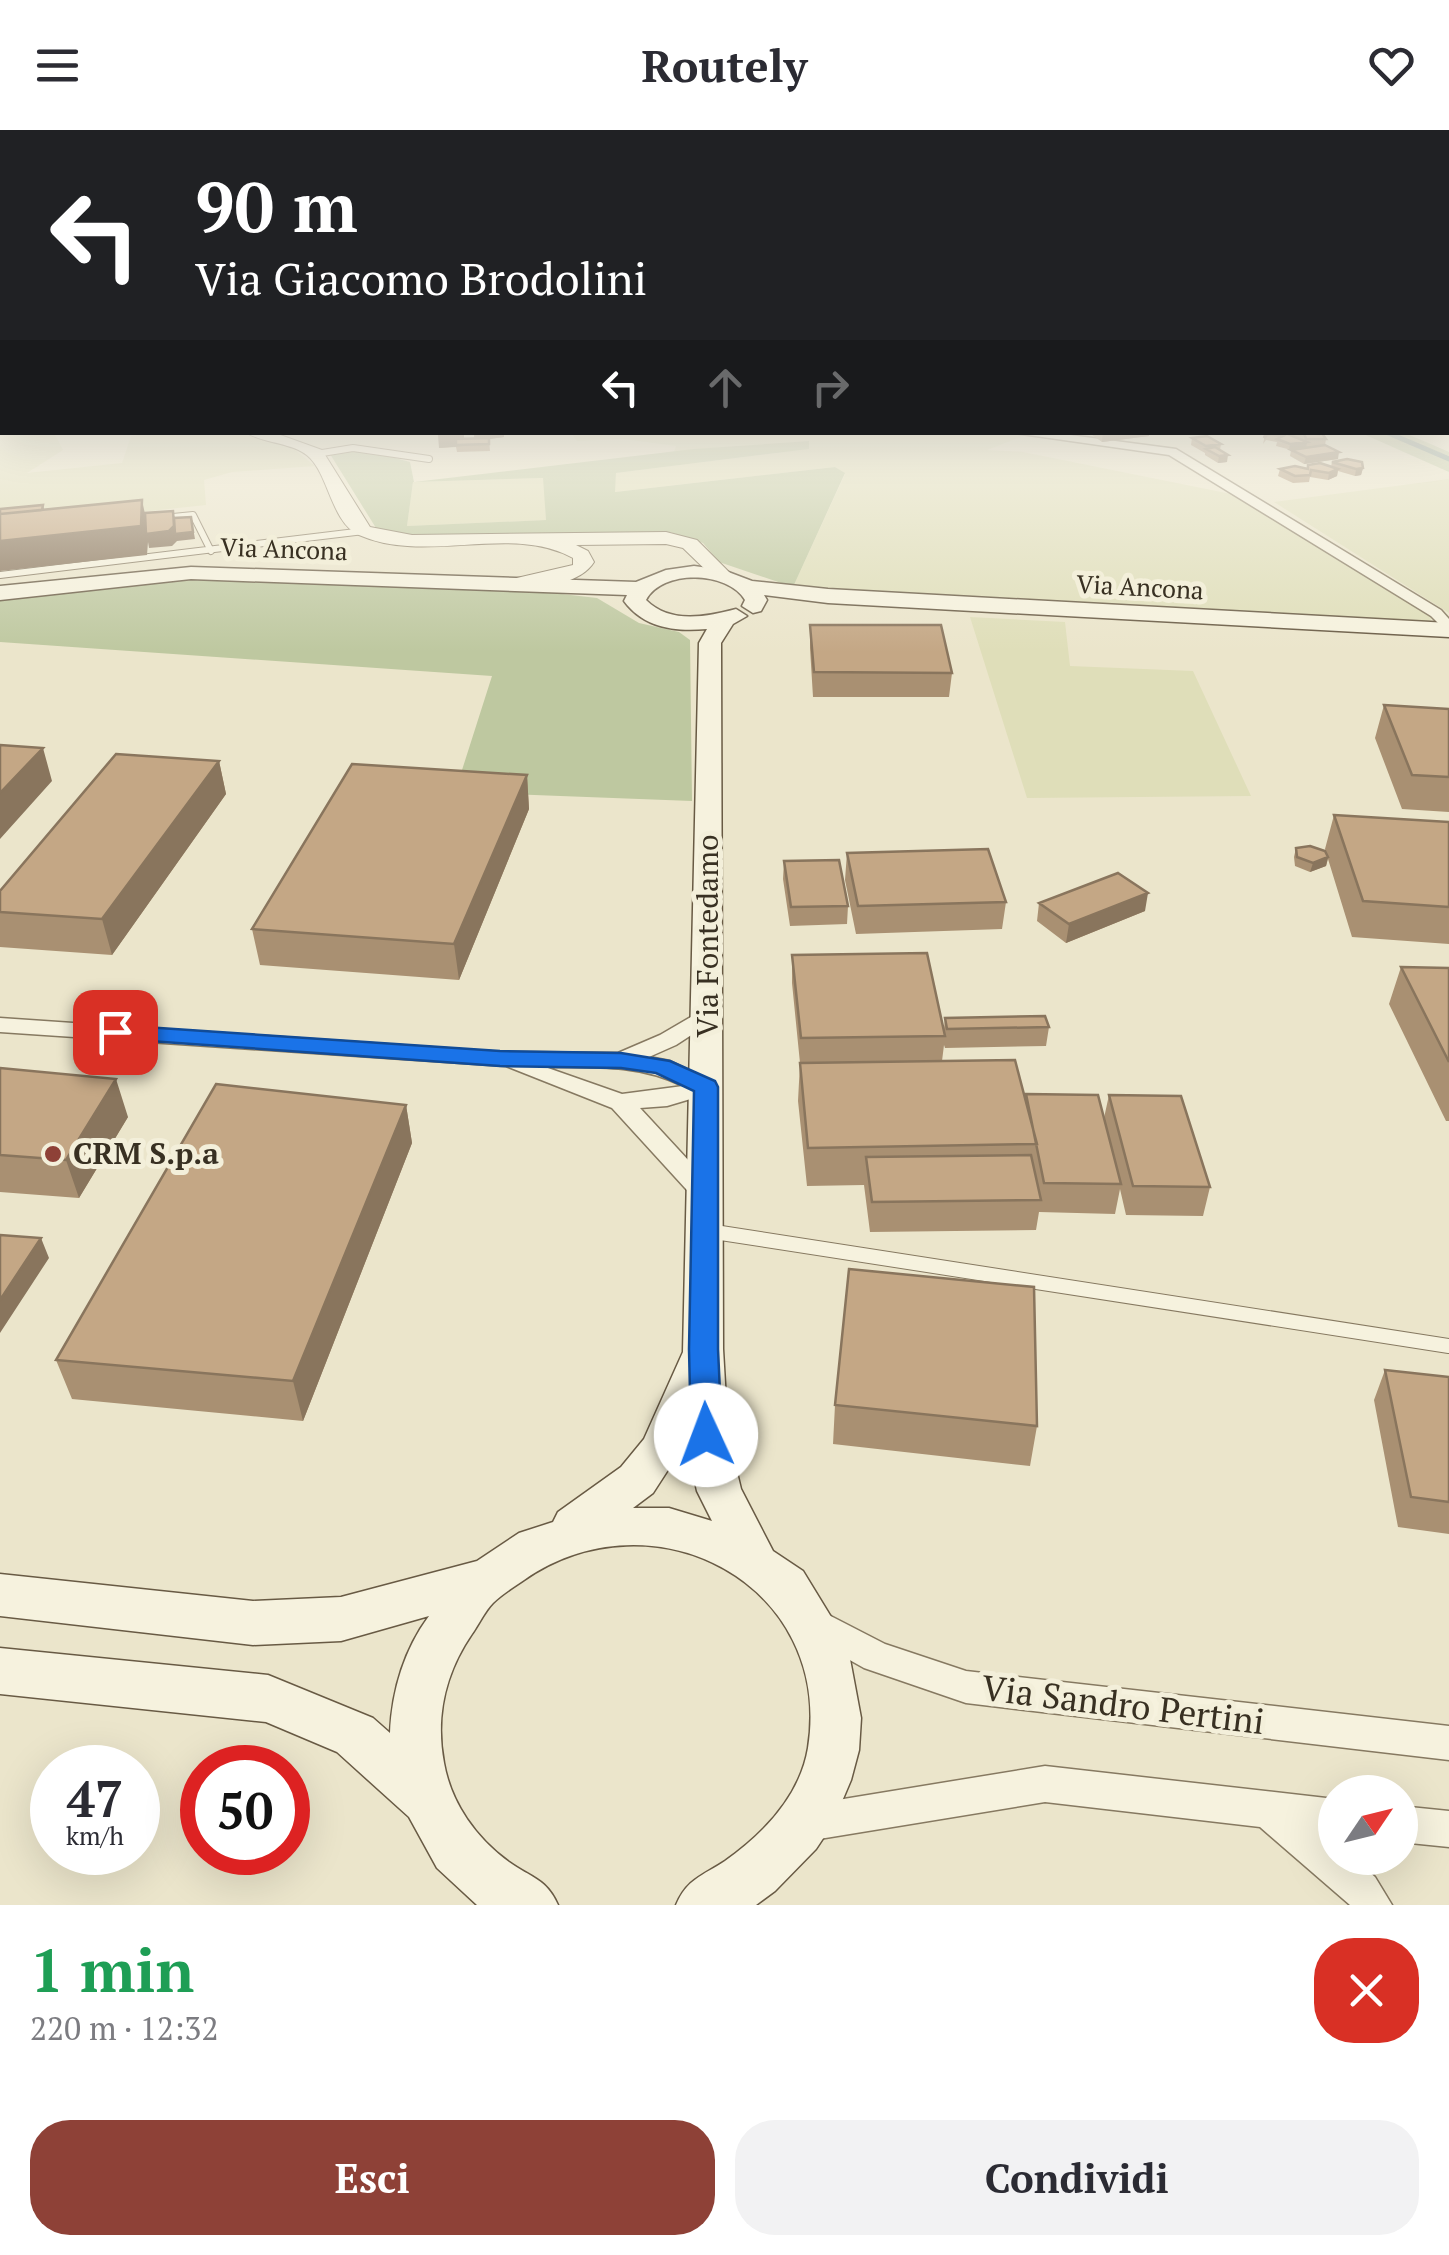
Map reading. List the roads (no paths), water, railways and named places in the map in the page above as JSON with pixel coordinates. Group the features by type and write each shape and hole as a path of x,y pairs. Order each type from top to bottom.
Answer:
{"main road":[{"name":"Via Ancona","path":"0,593 191,573 568,586 637,595 646,612 717,632 752,597 828,596 1449,630"},
{"path":"637,595 670,575 722,575 752,597"},
{"name":"Via Fontedamo","path":"717,632 704,1212 706,1435 718,1491 755,1560"},
{"name":"Via Fontedamo","path":"508,1900 453,1848 424,1797 414,1738 421,1678 446,1625 484,1580 521,1553 563,1534 637,1480 662,1450 703,1349"},
{"name":"Via Fontedamo","path":"563,1534 613,1524 663,1525 711,1537 755,1560 786,1587 810,1620 830,1667 836,1719 828,1772 803,1824 778,1855 728,1897"},
{"path":"0,1594 253,1623 342,1619 484,1580"},
{"path":"0,1670 268,1699 355,1735 424,1797"}],"street":[{"path":"334,486 364,531 412,541 666,538 690,544 722,575"},
{"path":"1233,486 1436,613 1449,630"},
{"path":"515,584 580,570 584,562 581,555 552,539"},
{"path":"670,575 691,561 698,551"},
{"path":"621,1060 668,1040 708,1014"},
{"path":"0,1025 500,1059 621,1060 662,1066 706,1087"},
{"path":"500,1059 620,1102 667,1098 706,1087"},
{"path":"620,1102 704,1212"},
{"name":"Via Sandro Pertini","path":"810,1620 876,1657 966,1687 1449,1743"},
{"path":"803,1824 1045,1784 1318,1814"},
{"path":"1268,1809 1362,1890 1373,1905"},
{"path":"1418,1826 1449,1829"}],"lane":[{"path":"155,519 193,515 211,551"},
{"path":"0,575 364,531"},
{"path":"704,1212 1449,1346"}],"place":[{"name":"CRM S.p.a","path":"53,1154"}]}
